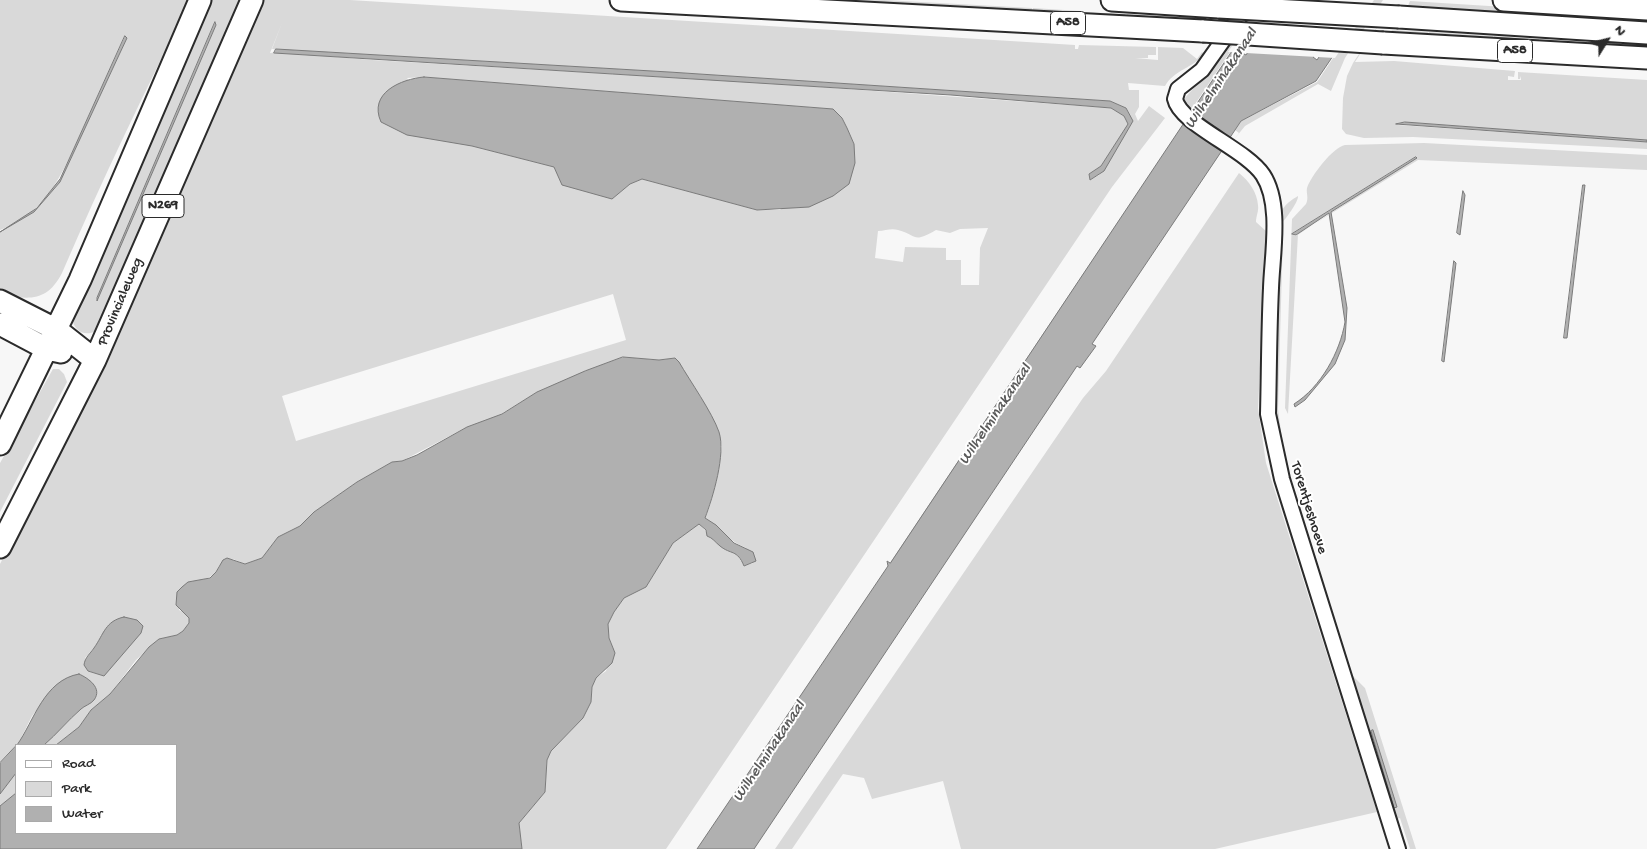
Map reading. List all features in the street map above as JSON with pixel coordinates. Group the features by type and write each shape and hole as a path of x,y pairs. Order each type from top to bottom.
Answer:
{"highway":[{"name":"Provincialeweg","path":"0,547 96,360 252,0"},
{"name":"A58","path":"621,0 1203,31 1647,58"},
{"path":"1112,0 1647,33"},
{"path":"1504,0 1647,9"},
{"path":"0,444 57,330 91,255 198,4"},
{"path":"0,301 57,330 96,360"},
{"path":"0,324 47,349 96,360"}],"street":[{"name":"Torentjeshoeve","path":"1251,0 1202,70 1178,89 1175,103 1188,118 1227,144 1258,168 1270,187 1274,228 1268,414 1272,440 1292,512 1398,849"}],"green space":[{"path":"0,0 191,0 124,135 62,273 50,289 36,297 28,298 0,294 0,232 15,223 0,230","holes":["124,37 127,38 60,182 34,212 19,221 43,200 62,172"]},
{"path":"208,0 243,0 96,331 92,333 80,332 73,323 72,318","holes":["215,22 216,25 97,301"]},
{"path":"263,0 350,0 1075,45 1075,49 1078,49 1079,45 1156,47 1156,55 1148,55 1148,58 1135,58 1158,60 1158,47 1183,48 1197,59 1202,52 1204,54 1195,63 1173,76 1165,86 1128,83 1129,90 1139,90 1139,107 1135,114 1138,121 1149,106 1165,118 1112,187 666,849 522,849 519,823 545,792 547,760 551,751 583,718 591,702 592,687 596,678 606,671 613,648 609,638 608,624 614,612 624,598 646,587 673,543 699,524 715,541 736,553 744,566 753,563 746,548 734,542 705,518 710,505 722,447 719,432 675,358 659,360 623,357 537,392 493,419 467,427 402,461 392,462 357,482 314,512 300,526 278,537 262,558 245,564 233,559 219,566 210,577 188,582 179,610 186,613 189,618 189,623 183,631 177,635 159,639 136,660 110,694 91,710 79,727 57,744 45,744 80,709 94,700 58,684 32,716 19,742 15,744 15,746 0,763 0,564 129,309","holes":["282,23 272,49 669,72 1110,101 1126,108 1133,121 1099,175 1090,180 1089,174 1101,166 1128,124 1124,116 1111,108 750,82 270,53","424,77 833,109 842,118 854,144 780,210 757,210 642,179 630,184 612,199 554,167 472,146 407,78","988,228 980,248 979,285 961,285 961,260 946,260 946,248 905,247 903,262 875,258 878,231 895,229 916,237 923,237 936,230 950,233 960,229","613,294 626,340 296,441 282,396","107,626 104,676 88,671 85,658 96,646"]},
{"path":"801,0 884,0 1032,8 1032,11 1033,8 1080,11 1080,14 1081,12 1125,14 1126,16 1127,14 1210,19 1207,23"},
{"path":"1257,0 1265,0 1189,113 1182,102 1183,100 1208,72"},
{"path":"1372,0 1383,0 1345,58 1331,91 1318,84 1245,126 1232,142 1239,133 1235,130 1241,121 1317,82"},
{"path":"1395,0 1355,62 1394,61 1515,71 1514,77 1508,76 1508,80 1521,80 1521,76 1518,79 1518,72 1647,80 1647,140 1405,122 1398,123 1398,125 1647,142 1647,149 1413,137 1364,138 1346,134 1342,129 1343,98 1347,76 1353,63"},
{"path":"1410,1 1647,16 1647,24 1407,8"},
{"path":"1392,30 1428,32 1429,35 1429,32 1493,36 1494,39 1494,36 1539,39 1540,41 1540,39 1586,42 1587,44 1588,42 1631,44 1631,47 1633,45 1647,45 1647,51 1390,34"},
{"path":"1424,143 1647,155 1647,170 1418,160 1314,224 1416,157 1292,234 1298,235 1288,414 1285,408 1292,219 1306,204 1307,188 1318,170 1329,156 1345,145"},
{"path":"1239,173 1254,191 1258,207 1256,222 1267,232 1258,408 1266,463 1377,812 1215,849 961,849 943,781 872,799 864,778 843,774 792,849 775,849 1083,398 1106,371"},
{"path":"1298,196 1294,206 1281,224 1282,211 1287,204"},
{"path":"1279,231 1283,233 1278,409 1285,462 1298,511 1284,463 1274,408"},
{"path":"53,369 59,369 64,374 67,382 0,512 0,463"},
{"path":"1332,618 1350,673 1365,688 1416,849 1410,849 1400,818 1397,819 1407,849 1403,849","holes":["1371,731 1373,731 1396,807 1394,807"]},
{"path":"15,774 15,794 0,806 0,794"}],"water":[{"name":"Wilhelminakanaal","path":"1266,0 1242,53 1246,55 1283,0 1351,0 1313,57 1317,60 1357,0 1371,0 1316,81 1241,121 1229,139 1217,130 1223,149 1092,344 1096,346 1080,368 1077,366 754,849 697,849 888,566 887,561 890,563"},
{"path":"215,22 216,25 97,301 97,298"},
{"path":"125,36 127,38 60,182 34,212 0,232 37,208 60,179"},
{"path":"276,49 669,72 1110,101 1126,108 1133,121 1104,171 1090,180 1089,174 1101,166 1128,124 1124,116 1111,108 951,95 274,53"},
{"path":"424,77 833,109 842,118 854,144 855,163 849,184 833,196 809,207 757,210 642,179 630,184 612,199 562,185 554,167 472,146 407,135 381,122 378,112 379,103 389,89 397,84"},
{"path":"1405,122 1647,140 1647,142 1396,124"},
{"path":"1416,157 1331,212 1347,308 1345,340 1335,364 1305,400 1295,407 1294,404 1313,388 1328,368 1339,345 1345,322 1329,213 1296,235 1292,234"},
{"path":"1583,185 1585,185 1567,338 1564,338"},
{"path":"1463,191 1465,195 1460,235 1457,233"},
{"path":"1454,261 1456,263 1444,362 1442,361"},
{"path":"623,357 659,360 675,358 679,362 711,415 721,441 718,475 705,518 716,525 734,543 753,552 756,561 744,566 739,557 724,549 707,536 706,530 699,524 673,543 646,587 624,598 608,624 609,638 615,653 612,663 596,678 592,687 591,702 583,718 551,751 547,760 545,792 519,823 522,849 0,849 0,806 15,794 15,834 178,834 178,744 57,744 79,727 91,710 110,694 149,647 159,639 177,635 183,631 189,623 189,618 176,605 177,592 188,582 210,578 223,560 227,558 245,564 262,558 278,537 300,526 314,512 357,482 392,462 402,461 417,455 467,427 502,414 537,392"},
{"path":"124,617 137,620 143,626 141,633 104,676 88,671 84,665 85,660 109,625"},
{"path":"79,674 90,681 97,691 94,700 76,713 45,744 18,744 48,693 67,678"},
{"path":"1373,730 1397,807 1394,808 1371,731"},
{"path":"15,747 15,774 0,794 0,763"}],"pier":[{"path":"1263,0 1374,0 1335,58 1228,52"}]}
